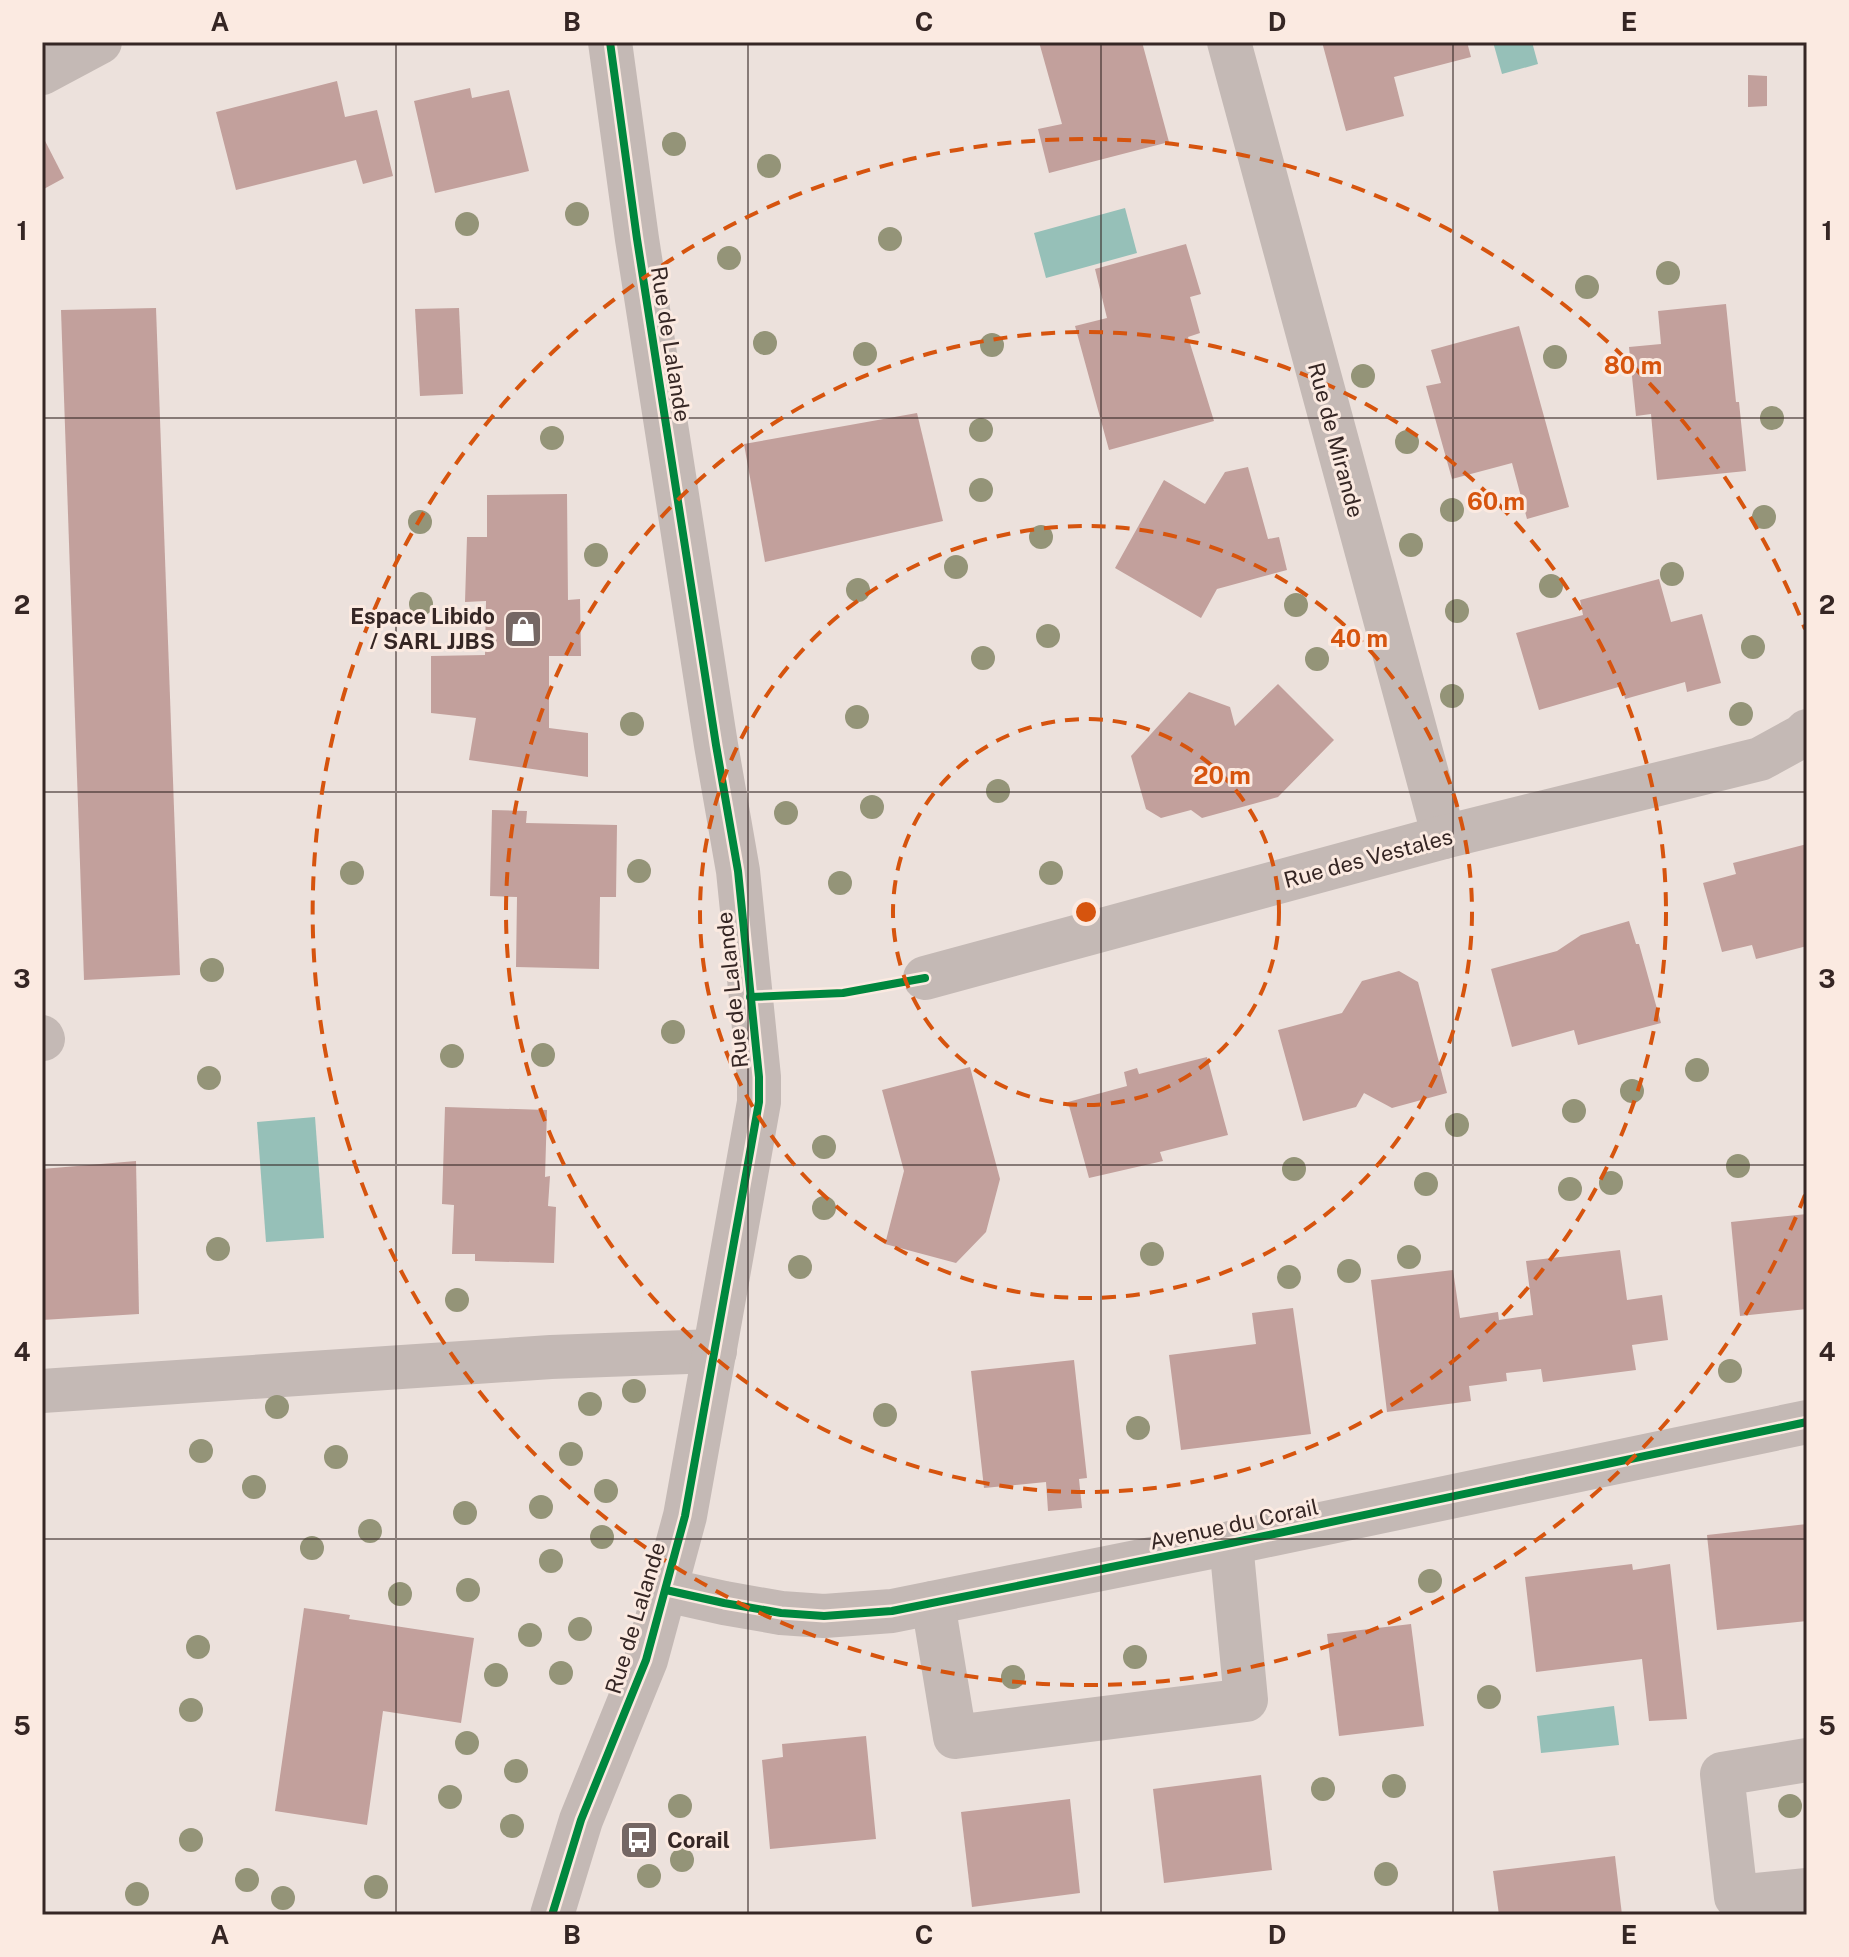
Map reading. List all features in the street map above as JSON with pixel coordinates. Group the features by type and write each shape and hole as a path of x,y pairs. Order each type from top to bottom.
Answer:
{"street":[{"path":"42,73 100,42"},
{"name":"Rue de Lalande","path":"552,1915 581,1820 646,1660 685,1516 759,1102 738,871 637,239 610,42"},
{"name":"Rue de Mirande","path":"1229,42 1444,837"},
{"name":"Rue des Vestales","path":"925,978 1444,837 1760,759 1807,731"},
{"path":"42,1391 551,1357 715,1351"},
{"name":"Avenue du Corail","path":"666,1590 781,1613 824,1616 892,1611 1807,1422"},
{"name":"Avenue du Corail","path":"933,1603 955,1737 1246,1700 1231,1543"},
{"path":"1807,1760 1722,1774 1736,1897 1807,1890"}],"water":[{"path":"1493,42 1532,42 1538,64 1502,74"},
{"path":"1125,208 1137,253 1046,278 1034,233"},
{"path":"315,1117 324,1238 266,1242 257,1122"},
{"path":"1614,1706 1619,1745 1541,1753 1537,1716"}],"building":[{"path":"1039,42 1142,42 1169,142 1049,173 1038,129 1062,124"},
{"path":"1322,42 1467,42 1471,57 1394,77 1404,116 1346,131"},
{"path":"1748,75 1767,76 1767,106 1748,107"},
{"path":"337,81 345,117 377,110 393,176 363,184 356,160 236,190 216,112"},
{"path":"470,88 472,98 509,90 529,171 435,193 414,101"},
{"path":"42,135 64,178 42,190"},
{"path":"1186,244 1201,294 1190,297 1200,333 1188,337 1214,421 1109,450 1075,326 1107,318 1095,269"},
{"path":"1726,304 1746,471 1657,480 1651,414 1636,416 1629,347 1661,344 1658,311"},
{"path":"156,308 180,975 84,980 61,310"},
{"path":"459,308 463,394 420,396 415,309"},
{"path":"1519,326 1569,507 1527,519 1512,463 1452,479 1426,386 1441,383 1431,350"},
{"path":"917,413 943,521 765,562 744,444"},
{"path":"1248,467 1268,539 1279,537 1287,570 1217,589 1201,618 1115,568 1164,480 1205,504 1225,472"},
{"path":"567,494 568,600 580,599 581,656 549,656 549,728 588,733 588,777 469,760 476,718 431,713 431,656 485,655 486,601 465,602 467,537 487,537 487,495"},
{"path":"1659,579 1671,622 1702,614 1721,683 1687,692 1685,682 1625,699 1622,686 1539,710 1516,633 1583,615 1580,600"},
{"path":"1278,684 1334,740 1278,797 1202,818 1191,810 1161,818 1146,809 1131,756 1189,692 1230,707 1235,726"},
{"path":"492,810 527,811 526,823 617,825 616,897 600,897 599,969 516,967 517,897 490,896"},
{"path":"1807,844 1807,946 1756,959 1752,945 1722,952 1703,883 1736,874 1733,863"},
{"path":"1629,921 1636,944 1639,944 1661,1023 1578,1045 1574,1030 1512,1047 1491,969 1557,951 1581,935"},
{"path":"1399,971 1418,982 1447,1093 1392,1108 1364,1093 1356,1107 1303,1121 1278,1030 1342,1013 1362,981"},
{"path":"1207,1057 1228,1135 1160,1152 1163,1161 1089,1178 1068,1102 1127,1086 1124,1072 1137,1068 1139,1074"},
{"path":"970,1067 1000,1179 986,1232 956,1263 885,1244 904,1171 882,1090"},
{"path":"445,1107 547,1110 545,1177 550,1176 548,1206 556,1207 554,1263 475,1261 475,1254 452,1254 454,1205 442,1204"},
{"path":"136,1161 139,1314 42,1320 42,1169"},
{"path":"1807,1214 1807,1309 1740,1316 1731,1222"},
{"path":"1620,1250 1627,1300 1662,1295 1668,1340 1632,1345 1636,1370 1543,1382 1541,1369 1506,1373 1507,1381 1469,1386 1471,1401 1387,1412 1371,1280 1453,1270 1460,1318 1498,1312 1499,1320 1533,1315 1526,1261"},
{"path":"1293,1308 1311,1434 1181,1450 1169,1355 1256,1344 1252,1313"},
{"path":"1074,1360 1087,1478 1079,1479 1082,1508 1048,1511 1046,1482 984,1488 971,1371"},
{"path":"1807,1524 1807,1621 1717,1630 1707,1535"},
{"path":"1632,1564 1633,1570 1670,1564 1687,1719 1649,1721 1642,1659 1536,1672 1525,1577"},
{"path":"304,1608 350,1615 349,1619 474,1638 461,1723 383,1711 367,1825 275,1811"},
{"path":"1411,1624 1424,1726 1339,1736 1327,1634"},
{"path":"866,1736 876,1839 770,1849 762,1760 783,1757 782,1744"},
{"path":"1261,1775 1272,1870 1164,1883 1153,1789"},
{"path":"1070,1799 1080,1893 972,1907 961,1812"},
{"path":"1615,1856 1622,1915 1499,1915 1493,1871"}],"cycle path":[{"path":"552,1915 581,1820 646,1660 685,1516 759,1102 738,871 637,239 610,42"},
{"path":"750,997 843,993 925,978"},
{"path":"666,1590 781,1613 824,1616 892,1611 1807,1422"}],"place":[{"name":"Espace Libido / SARL JJBS","path":"523,629"},
{"name":"Corail","path":"639,1840"}]}
